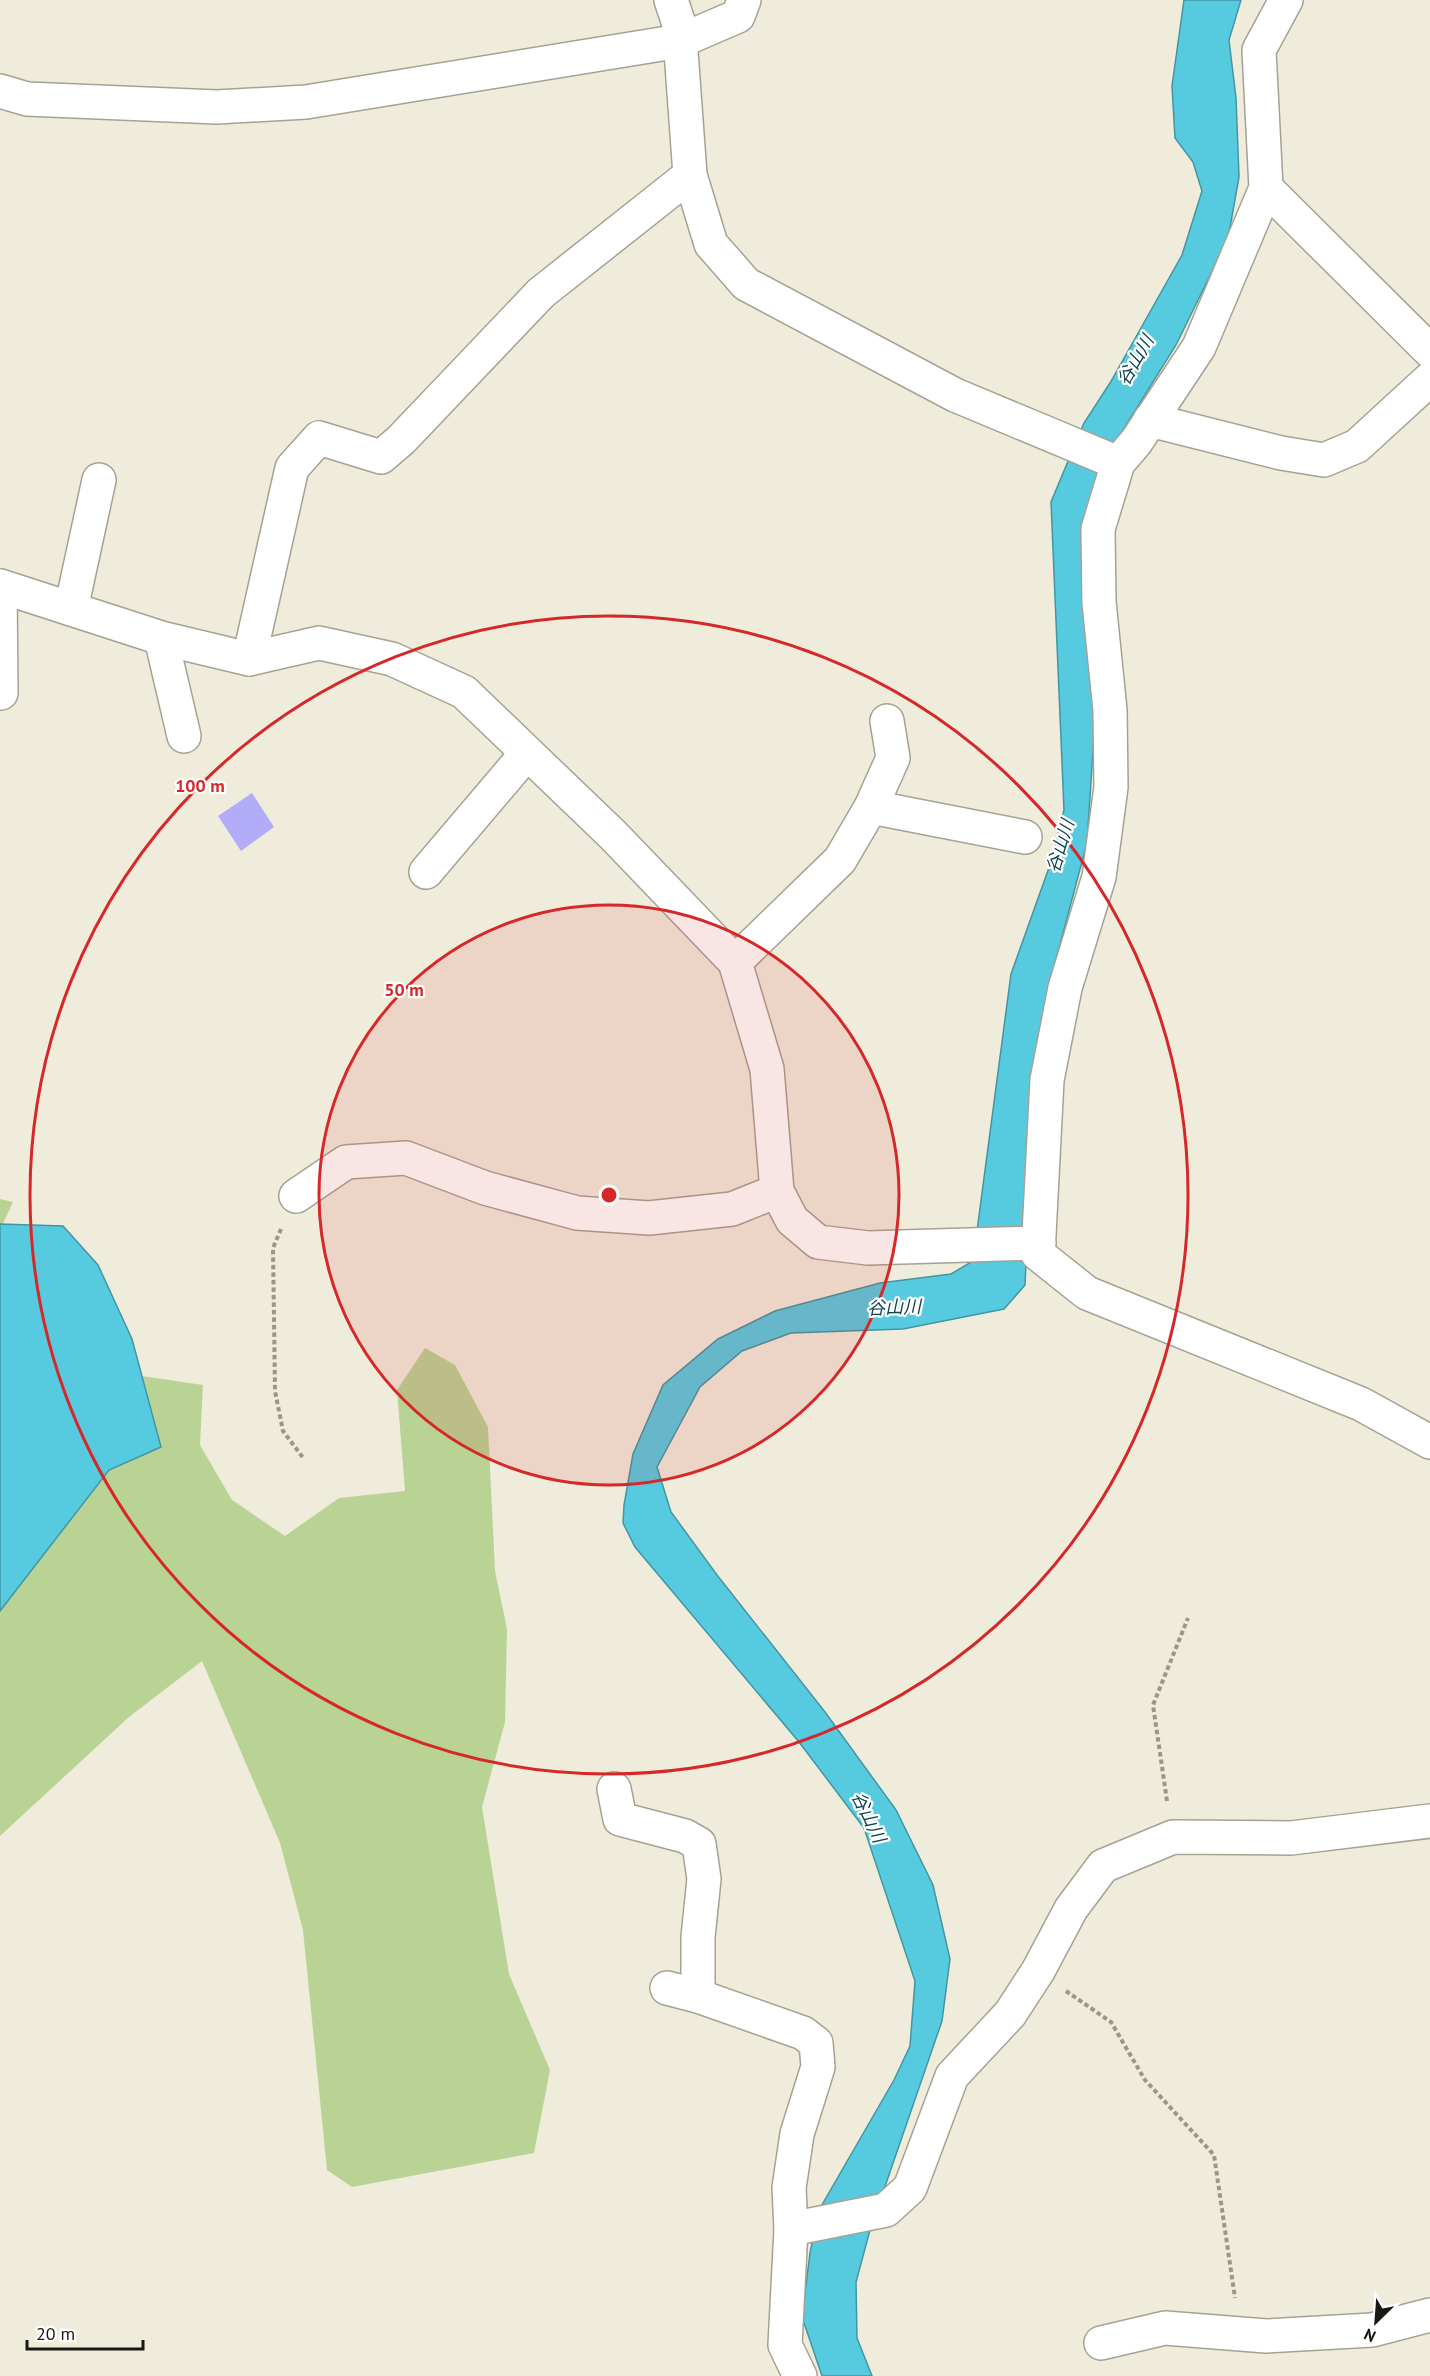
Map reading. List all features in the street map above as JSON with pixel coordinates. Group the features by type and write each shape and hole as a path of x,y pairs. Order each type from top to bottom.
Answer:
{"street":[{"path":"671,0 679,24 690,175 711,244 746,284 956,394 1118,463"},
{"path":"0,91 27,99 217,107 306,102 680,41 738,16 744,0"},
{"path":"1286,0 1258,50 1266,188 1199,347 1118,463 1098,529 1099,602 1110,710 1111,787 1099,877 1065,988 1047,1080 1038,1254 1087,1293 1361,1404 1430,1442"},
{"path":"249,659 292,468 318,438 381,457 401,440 541,293 690,175"},
{"path":"1266,188 1430,351"},
{"path":"1150,420 1281,453 1324,460 1357,446 1430,379"},
{"path":"71,609 99,480"},
{"path":"1,693 0,586 161,638 249,659 319,643 392,659 464,692 613,835 735,962 767,1070 777,1191 792,1220 818,1242 868,1248 1039,1243"},
{"path":"161,638 184,736"},
{"path":"735,962 840,860 871,807 893,758 887,721"},
{"path":"426,872 527,753"},
{"path":"871,807 1025,837"},
{"path":"296,1196 346,1162 406,1158 485,1188 577,1213 649,1218 732,1209 777,1191"},
{"path":"614,1789 620,1818 685,1836 699,1845 704,1879 698,1937 698,1996"},
{"path":"791,2229 886,2210 910,2188 952,2076 1010,2014 1038,1971 1071,1909 1103,1866 1173,1837 1291,1838 1430,1821"},
{"path":"667,1988 698,1996 802,2032 816,2043 818,2067 797,2134 789,2188 791,2229 785,2345 800,2376"},
{"path":"1101,2343 1165,2328 1266,2336 1372,2330 1430,2315"}],"path":[{"path":"296,1196 273,1248 275,1391 283,1431 304,1459"},
{"path":"1173,1837 1152,1705 1188,1618"},
{"path":"1038,1971 1111,2022 1145,2080 1214,2155 1241,2334"}],"green space":[{"path":"0,1199 13,1202 0,1230"},
{"path":"425,1348 455,1365 488,1427 495,1571 507,1629 505,1722 482,1807 509,1974 550,2070 534,2153 352,2187 327,2170 303,1930 280,1843 202,1661 129,1717 0,1836 0,1611 109,1470 161,1447 142,1376 203,1385 200,1445 232,1500 285,1536 339,1498 405,1491 397,1390"}],"water":[{"name":"谷山川","path":"1184,0 1241,0 1229,40 1236,98 1239,177 1228,239 1176,345 1123,430 1100,476 1095,720 1087,843 1054,967 1036,1054 1025,1285 1004,1309 903,1329 791,1333 742,1351 700,1387 657,1467 671,1512 717,1575 825,1712 896,1810 933,1885 950,1959 942,2021 870,2230 856,2282 857,2338 872,2376 822,2376 802,2317 810,2253 819,2210 894,2080 910,2046 915,1981 864,1828 799,1742 635,1547 623,1523 624,1505 633,1454 663,1385 718,1339 775,1311 880,1283 951,1274 973,1261 1011,974 1051,862 1064,810 1051,502 1084,423 1110,383 1182,255 1202,191 1193,162 1175,138 1172,86"},
{"path":"0,1224 63,1226 98,1265 132,1339 161,1447 109,1470 0,1611"}],"building":[{"path":"252,793 274,827 241,851 218,816"}]}
